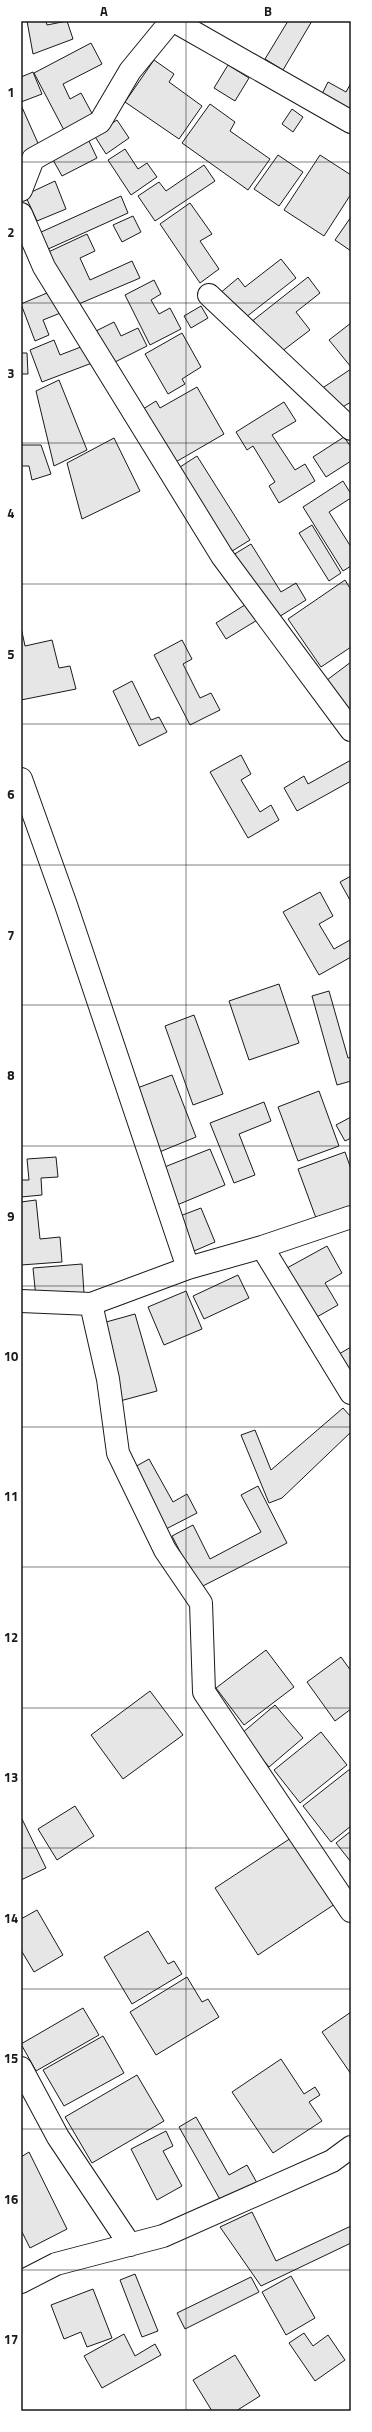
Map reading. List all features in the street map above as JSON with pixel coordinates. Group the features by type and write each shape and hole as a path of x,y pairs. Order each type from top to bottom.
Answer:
{"street":[{"path":"21,190 33,159 100,122 130,71 172,21 351,122"},
{"path":"21,214 44,267 222,556 351,730"},
{"path":"210,295 351,429"},
{"path":"21,779 66,905 188,1268"},
{"path":"21,1301 91,1304 188,1268 262,1247 351,1217"},
{"path":"262,1247 351,1393"},
{"path":"91,1304 108,1379 118,1453 165,1550 201,1602 204,1692 351,1911"},
{"path":"21,2068 58,2137 130,2245"},
{"path":"21,2282 56,2264 170,2233 332,2161 351,2147"}],"building":[{"path":"27,21 46,21 47,25 67,21 73,39 33,54"},
{"path":"288,21 312,21 283,70 265,59"},
{"path":"91,43 102,64 63,84 70,99 81,93 95,119 66,134 34,73"},
{"path":"154,60 174,74 169,82 202,106 179,139 125,102"},
{"path":"228,65 249,78 235,101 214,88"},
{"path":"33,72 42,94 21,102 21,77"},
{"path":"328,82 346,92 351,83 351,116 320,98"},
{"path":"210,104 235,122 230,131 270,159 248,190 182,143"},
{"path":"21,105 41,150 21,159"},
{"path":"292,109 303,117 293,132 282,124"},
{"path":"117,120 129,138 106,154 94,135"},
{"path":"88,139 97,158 62,176 52,158"},
{"path":"125,149 138,169 147,163 157,177 131,195 108,160"},
{"path":"278,155 303,172 279,206 254,189"},
{"path":"320,155 351,175 351,194 324,236 284,210"},
{"path":"204,165 215,181 155,221 138,196 159,182 166,191"},
{"path":"55,181 66,209 37,221 25,195"},
{"path":"121,196 128,213 46,250 39,233"},
{"path":"190,203 212,234 200,241 219,269 200,283 160,224"},
{"path":"133,216 141,232 122,242 113,225"},
{"path":"351,217 351,251 335,240"},
{"path":"87,234 95,251 80,258 90,280 132,261 140,278 74,306 44,254"},
{"path":"281,259 296,278 241,321 219,294 238,278 245,287"},
{"path":"308,277 320,293 296,312 310,330 277,355 251,322"},
{"path":"154,280 161,294 151,300 159,314 170,308 181,329 150,345 125,295"},
{"path":"54,290 63,312 43,320 49,335 35,341 21,304"},
{"path":"201,306 208,318 191,328 184,316"},
{"path":"114,322 121,336 138,328 147,346 109,365 92,333"},
{"path":"351,323 351,367 329,340"},
{"path":"182,333 201,367 182,379 185,384 168,394 145,354"},
{"path":"54,340 60,355 86,345 92,363 42,382 30,350"},
{"path":"21,353 27,353 28,374 21,374"},
{"path":"351,369 351,402 336,411 321,389"},
{"path":"59,380 87,450 54,466 36,391"},
{"path":"197,387 224,434 174,463 143,409 156,401 160,408"},
{"path":"284,402 296,421 272,435 295,470 305,464 315,481 279,503 269,486 275,482 253,446 247,450 236,432"},
{"path":"344,437 351,447 351,461 326,477 313,457"},
{"path":"114,438 140,491 82,519 67,463"},
{"path":"21,445 41,445 51,474 32,480 29,466 21,466"},
{"path":"197,456 250,540 229,553 177,469"},
{"path":"343,481 351,494 351,498 329,512 351,547 351,566 343,571 303,507"},
{"path":"312,525 341,573 329,581 299,533"},
{"path":"251,544 281,592 296,583 306,600 274,620 233,555"},
{"path":"345,580 351,590 351,647 321,667 288,619"},
{"path":"248,603 259,619 226,639 216,623"},
{"path":"21,627 25,646 52,640 59,668 70,666 76,689 21,700"},
{"path":"182,640 192,659 183,664 200,698 211,693 220,710 190,725 154,655"},
{"path":"351,662 351,709 350,710 327,680"},
{"path":"132,681 151,720 159,717 167,732 139,746 113,691"},
{"path":"241,755 251,774 241,780 260,812 271,805 279,820 248,838 210,772"},
{"path":"351,760 351,781 297,811 284,788 304,776 308,784"},
{"path":"351,876 351,902 340,882"},
{"path":"320,892 333,916 319,924 334,949 350,940 351,957 319,975 283,912"},
{"path":"279,984 299,1043 249,1060 229,1001"},
{"path":"329,991 348,1058 351,1057 351,1081 337,1085 312,996"},
{"path":"194,1015 223,1094 193,1105 165,1026"},
{"path":"172,1075 196,1137 157,1153 132,1090"},
{"path":"319,1091 339,1146 298,1161 278,1107"},
{"path":"264,1102 271,1121 239,1134 255,1175 234,1183 210,1123"},
{"path":"351,1117 351,1138 345,1141 336,1125"},
{"path":"210,1149 225,1185 177,1205 162,1168"},
{"path":"345,1152 351,1169 351,1206 316,1218 298,1169"},
{"path":"56,1157 58,1177 41,1178 42,1195 21,1197 21,1180 29,1180 27,1159"},
{"path":"36,1200 40,1239 60,1237 62,1262 21,1265 21,1202"},
{"path":"201,1208 215,1242 194,1251 180,1216"},
{"path":"327,1246 342,1273 325,1283 338,1305 315,1318 287,1268"},
{"path":"82,1264 84,1293 36,1298 33,1268"},
{"path":"238,1275 249,1298 204,1319 193,1296"},
{"path":"186,1291 202,1329 164,1345 148,1307"},
{"path":"135,1314 157,1391 120,1401 99,1324"},
{"path":"351,1347 351,1374 339,1354"},
{"path":"343,1408 351,1417 351,1432 282,1498 269,1503 241,1435 255,1430 271,1470"},
{"path":"149,1459 173,1502 187,1494 197,1513 166,1529 133,1468"},
{"path":"258,1486 287,1543 199,1588 172,1536 193,1525 210,1559 261,1532 241,1495"},
{"path":"266,1650 294,1687 244,1725 216,1688"},
{"path":"341,1657 351,1671 351,1709 335,1721 307,1682"},
{"path":"150,1691 183,1735 123,1779 91,1735"},
{"path":"275,1705 303,1738 269,1767 241,1734"},
{"path":"321,1732 347,1765 300,1803 274,1770"},
{"path":"350,1769 351,1826 331,1842 303,1806"},
{"path":"75,1806 94,1836 57,1860 38,1829"},
{"path":"21,1817 46,1868 21,1880"},
{"path":"351,1831 351,1862 336,1843"},
{"path":"294,1836 338,1902 258,1955 215,1888"},
{"path":"37,1910 63,1955 34,1972 21,1950 21,1919"},
{"path":"148,1931 168,1964 174,1961 182,1974 132,2004 104,1957"},
{"path":"187,1977 202,2002 208,1999 219,2017 156,2055 130,2012"},
{"path":"83,2008 99,2035 36,2071 21,2044"},
{"path":"351,2012 351,2074 322,2032"},
{"path":"103,2036 124,2073 64,2106 43,2070"},
{"path":"281,2059 304,2094 315,2087 320,2095 309,2102 322,2121 273,2153 232,2092"},
{"path":"137,2075 164,2121 92,2163 65,2117"},
{"path":"196,2117 229,2175 247,2165 257,2183 222,2203 179,2127"},
{"path":"166,2131 173,2146 163,2151 182,2186 157,2200 131,2149"},
{"path":"29,2152 67,2229 30,2248 21,2230 21,2157"},
{"path":"252,2212 276,2261 351,2226 351,2243 261,2286 220,2227"},
{"path":"135,2274 158,2331 142,2337 120,2280"},
{"path":"291,2276 315,2318 286,2335 262,2292"},
{"path":"251,2277 259,2292 185,2329 177,2313"},
{"path":"93,2289 112,2338 87,2347 81,2332 64,2339 51,2305"},
{"path":"304,2333 313,2346 328,2335 345,2360 315,2381 289,2343"},
{"path":"124,2334 135,2356 155,2344 161,2355 102,2388 84,2356"},
{"path":"235,2355 260,2396 236,2411 212,2411 193,2380"}]}
